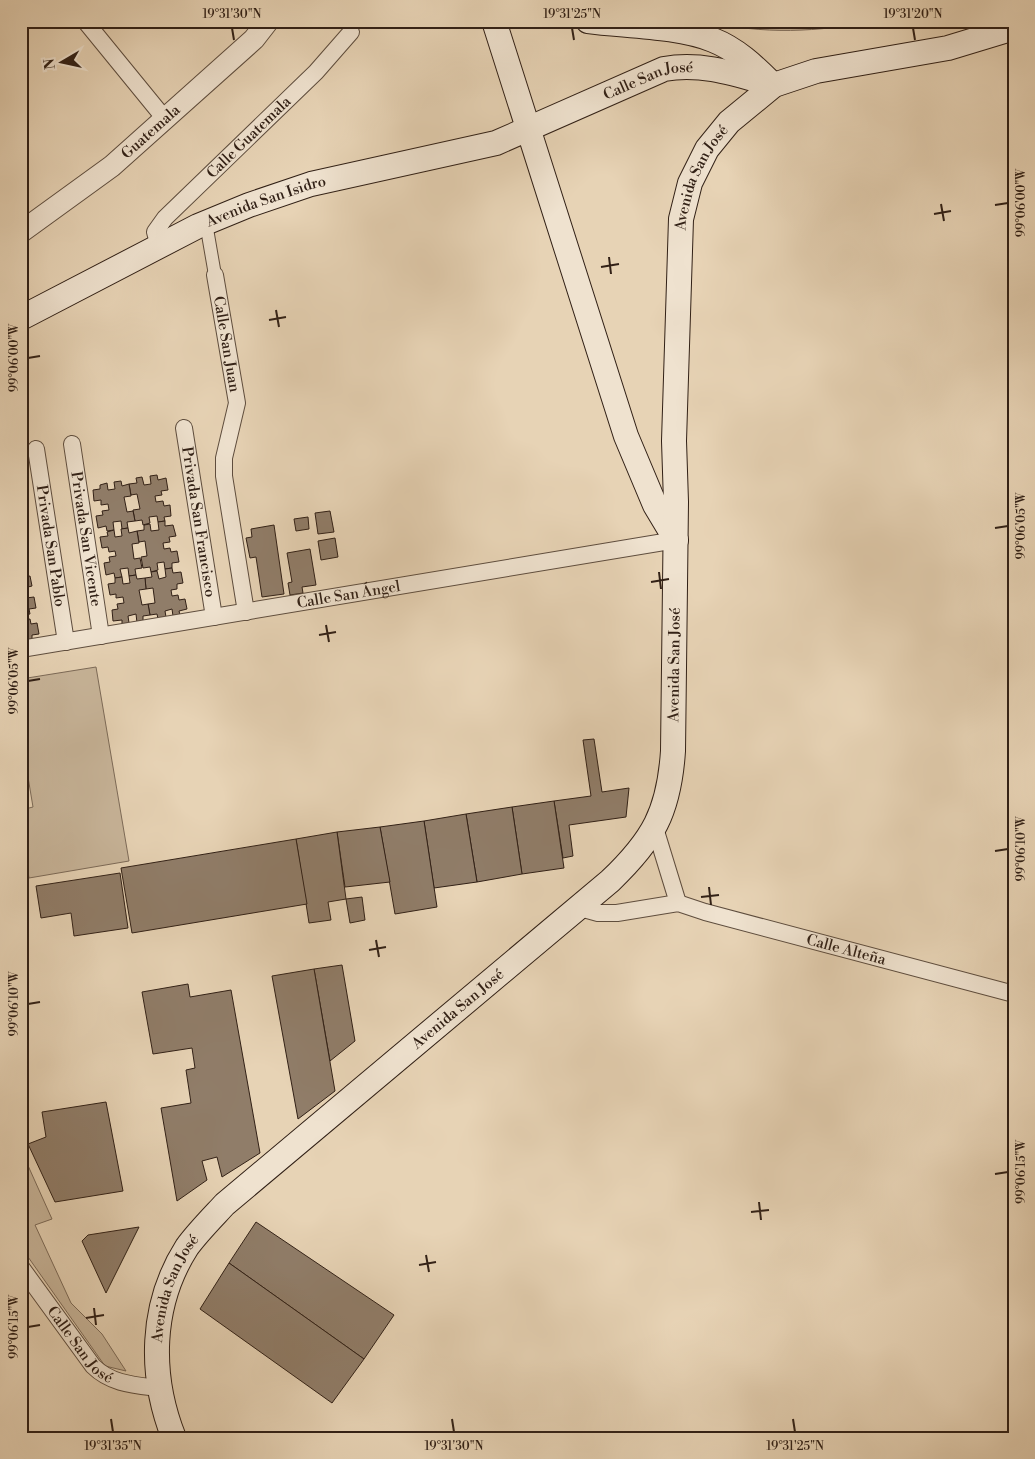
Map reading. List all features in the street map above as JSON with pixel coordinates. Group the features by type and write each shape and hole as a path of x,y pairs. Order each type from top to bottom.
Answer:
{"main road":[{"path":"494,21 626,436 655,505 676,540"},
{"path":"588,21 683,31 713,40 748,61 774,86"},
{"name":"Avenida San José","path":"174,1438 159,1388 156,1356 162,1305 172,1273 188,1246 225,1204 580,908 634,858 655,828 671,782 676,540 674,441 680,219 690,183 707,149 729,122 774,86 816,71 948,48 1014,28"},
{"name":"Calle San José","path":"528,130 664,69 676,67 706,68 774,86"},
{"name":"Avenida San Isidro","path":"21,318 206,223 282,192 478,147 528,130"}],"street":[{"path":"85,21 165,119"},
{"name":"Guatemala","path":"21,232 112,166 254,39 268,21"},
{"name":"Calle Guatemala","path":"159,247 155,232 165,218 316,72 351,32"},
{"name":"Calle San Juan","path":"206,223 237,402 224,458 224,476 246,612"},
{"name":"Privada San Francisco","path":"184,428 214,617"},
{"name":"Privada San Vicente","path":"72,444 101,636"},
{"name":"Privada San Pablo","path":"36,449 66,642"},
{"name":"Calle San Ángel","path":"21,649 676,540"},
{"path":"655,828 678,903"},
{"name":"Calle Alteña","path":"580,908 598,913 617,913 678,903 705,912 1014,994"},
{"name":"Calle San José","path":"21,1267 92,1366 103,1376 118,1382 159,1388"}],"shaded area":[{"path":"705,21 876,21 812,30 769,30"},
{"path":"96,667 129,861 29,878 21,831 21,810 33,807 21,735 21,679"},
{"path":"21,1150 52,1219 35,1225 71,1303 102,1334 126,1371 105,1366 21,1247"}],"building":[{"path":"157,475 158,480 166,478 168,490 161,491 162,495 155,496 156,502 163,501 164,506 170,505 171,516 164,517 165,521 158,522 157,516 149,517 150,523 143,525 142,520 135,521 133,510 140,509 137,494 131,495 129,484 137,483 136,478 142,477 144,485 151,484 150,476"},
{"path":"121,481 122,486 129,484 131,496 124,497 127,512 133,511 135,521 127,522 128,528 122,529 121,521 113,522 114,530 107,531 106,526 98,528 96,516 103,515 102,511 109,510 108,504 101,505 101,500 94,501 93,490 100,489 100,485 107,483 108,490 115,489 114,482"},
{"path":"330,511 334,532 318,534 315,513"},
{"path":"308,517 309,529 296,531 294,519"},
{"path":"165,521 165,526 173,525 176,536 169,537 170,542 163,543 164,549 170,548 171,552 177,551 179,562 172,563 172,568 165,569 164,562 157,563 158,570 151,572 150,567 143,568 141,557 147,556 145,541 139,542 137,531 144,530 144,525 150,524 151,531 159,530 158,522"},
{"path":"274,525 284,594 262,597 256,557 250,558 246,538 252,537 251,529"},
{"path":"128,528 129,533 137,531 139,543 132,544 134,559 140,558 142,568 135,569 136,575 129,576 128,568 120,569 122,577 115,578 114,573 106,575 104,563 110,562 109,557 116,556 115,551 109,552 108,547 102,548 100,537 108,536 107,532 114,530 115,537 122,536 121,529"},
{"path":"335,538 338,557 321,560 318,541"},
{"path":"26,549 28,560 22,561 21,566 21,550"},
{"path":"310,549 316,585 302,587 303,593 290,595 288,583 292,582 287,553"},
{"path":"172,568 173,573 181,572 183,583 177,584 177,589 171,590 172,596 178,595 179,600 185,599 187,609 179,611 180,615 173,616 172,609 165,611 166,617 158,619 157,614 150,615 148,604 155,603 153,588 146,589 145,578 152,577 151,572 157,571 159,579 166,577 165,569"},
{"path":"21,572 23,572 24,577 30,576 32,586 24,588 25,592 21,592"},
{"path":"136,575 137,579 145,578 146,589 139,590 142,605 148,604 150,615 143,616 143,622 137,623 136,614 128,616 129,623 122,624 122,620 113,621 112,610 118,609 117,604 124,603 123,597 116,598 116,594 110,595 108,584 115,583 115,578 122,577 123,584 130,583 129,576"},
{"path":"25,593 26,598 34,597 36,608 29,609 30,614 23,615 24,620 30,619 31,624 37,623 39,634 32,635 32,640 26,641 24,634 21,635 21,594"},
{"path":"594,739 602,792 629,788 626,817 569,825 573,856 563,858 554,801 591,796 583,740"},
{"path":"25,786 27,797 21,798 21,787"},
{"path":"554,801 564,868 522,874 512,807"},
{"path":"512,807 522,874 477,882 466,814"},
{"path":"466,814 477,882 434,888 424,821"},
{"path":"424,821 437,907 395,914 380,827"},
{"path":"380,827 390,882 345,887 337,832"},
{"path":"337,832 346,899 328,902 331,920 309,923 296,839"},
{"path":"296,839 307,904 132,933 121,868"},
{"path":"120,873 128,928 74,936 71,913 41,918 36,886"},
{"path":"23,895 26,917 21,917 21,896"},
{"path":"362,897 365,920 350,923 346,899"},
{"path":"342,965 355,1041 330,1061 314,969"},
{"path":"314,969 335,1091 298,1119 272,976"},
{"path":"188,984 190,997 231,990 260,1153 222,1177 217,1157 202,1161 207,1180 177,1201 161,1108 191,1103 186,1070 195,1068 192,1048 153,1054 142,992"},
{"path":"106,1102 123,1191 55,1202 28,1144 46,1137 42,1112"},
{"path":"256,1222 394,1315 364,1359 229,1263"},
{"path":"139,1227 106,1293 82,1241 88,1235"},
{"path":"229,1263 364,1359 332,1403 200,1309"}]}
